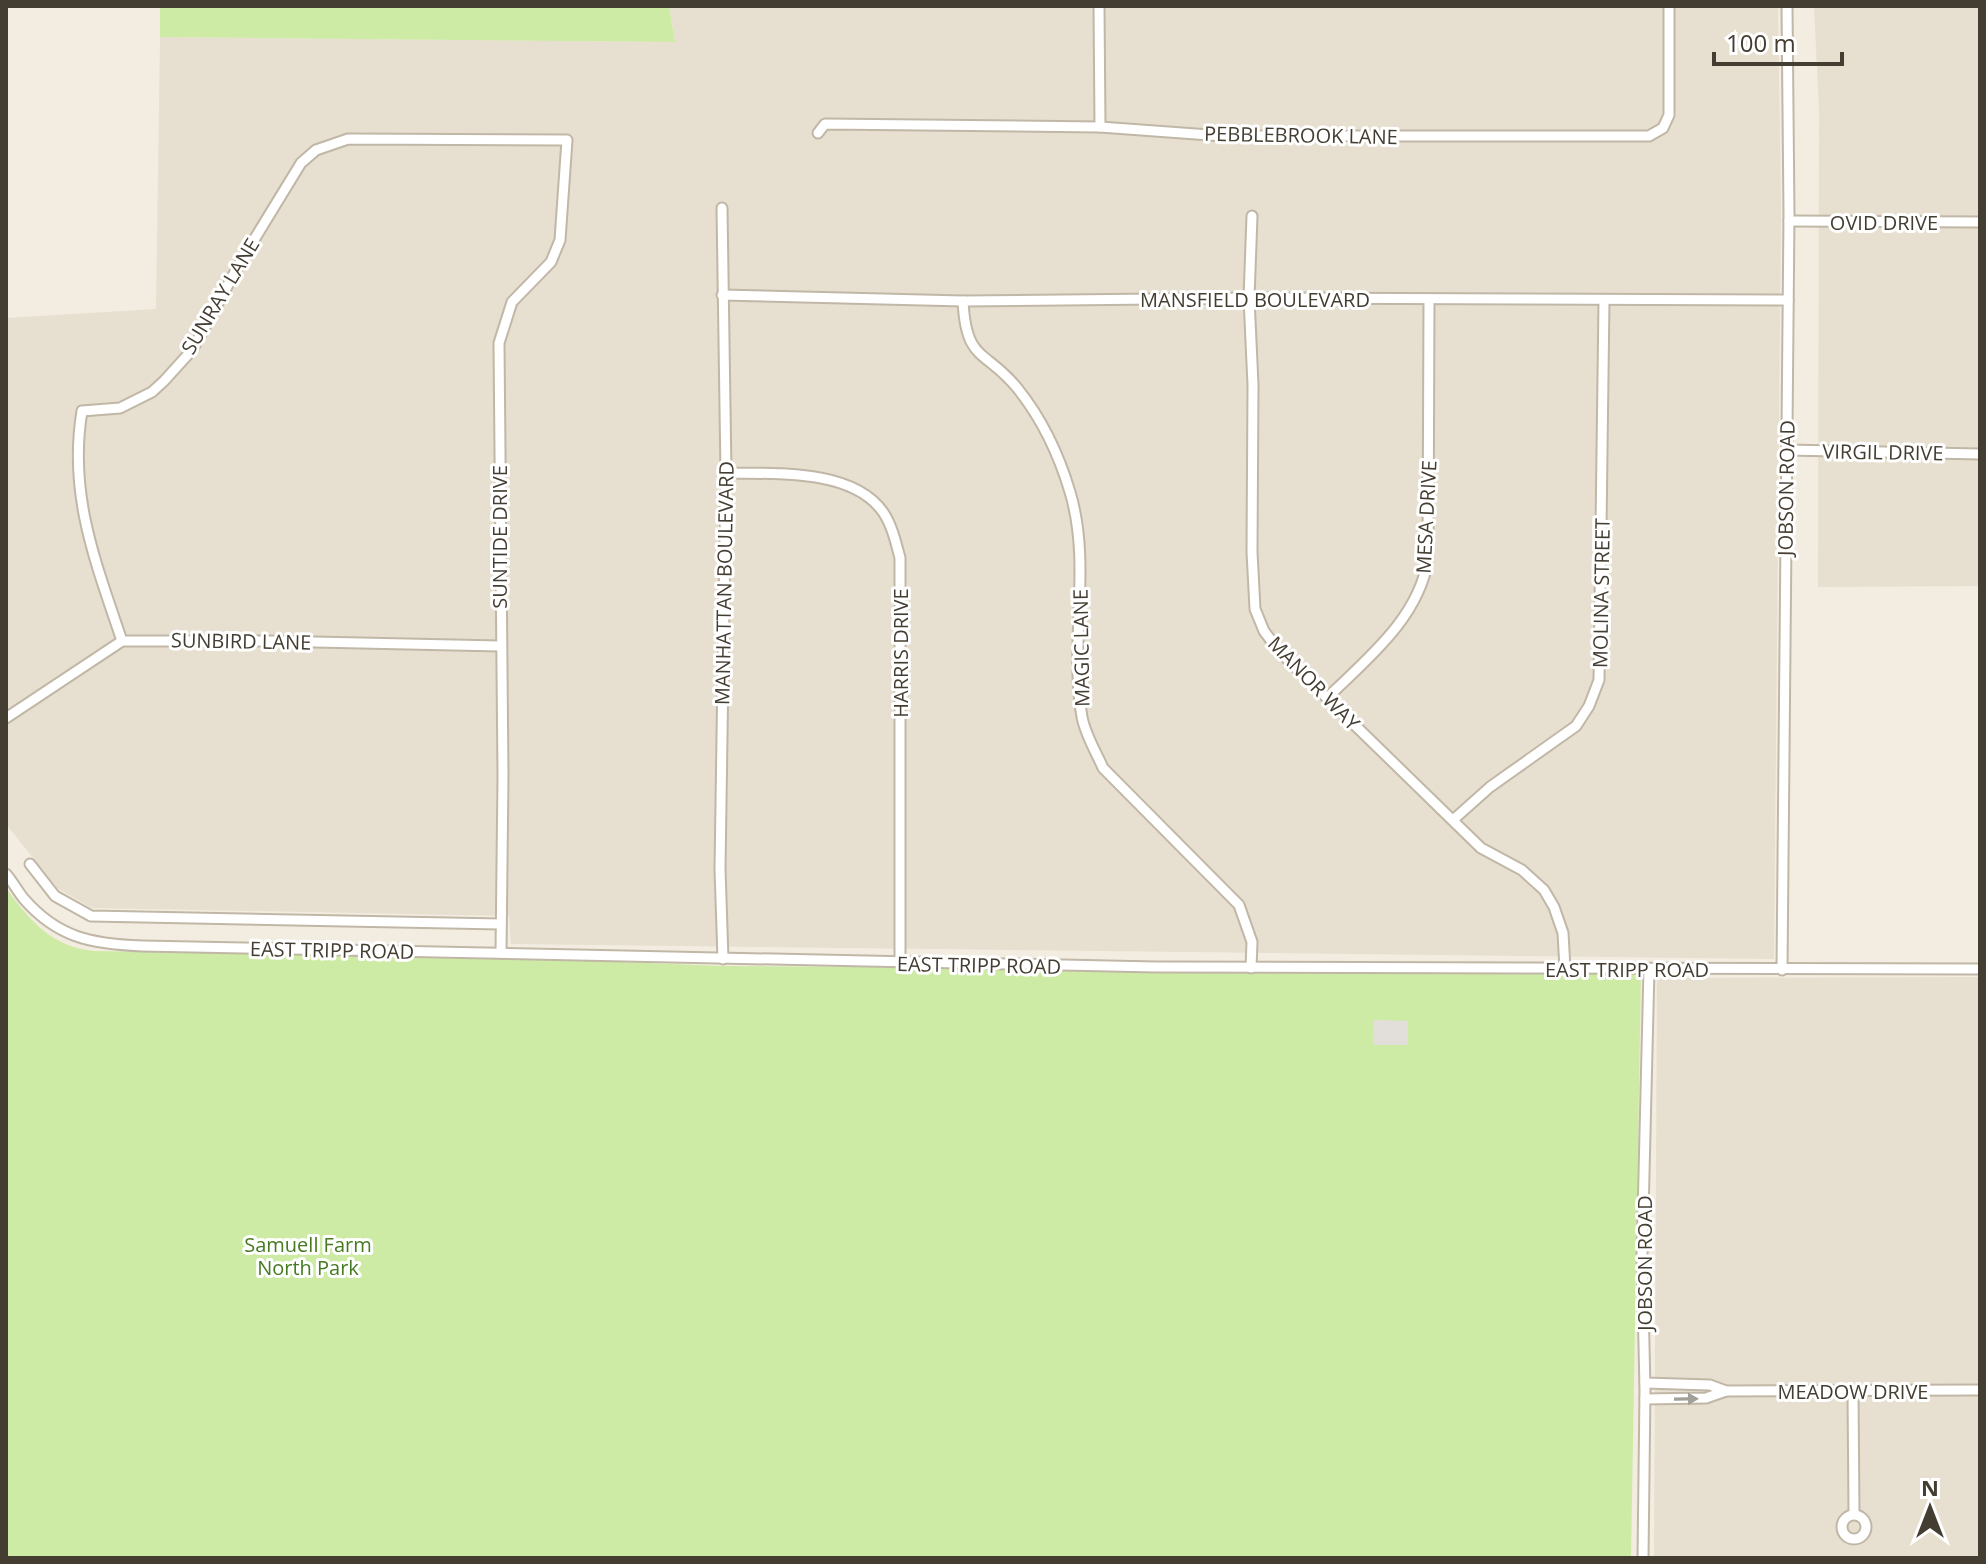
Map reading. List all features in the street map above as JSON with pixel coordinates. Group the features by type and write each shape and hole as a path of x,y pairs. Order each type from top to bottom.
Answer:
{"street":[{"path":"1099,6 1100,127"},
{"name":"PEBBLEBROOK LANE","path":"818,133 825,124 1100,127 1223,136 1649,136 1663,128 1669,115 1669,6"},
{"name":"JOBSON ROAD","path":"1782,970 1789,221 1787,6"},
{"name":"SUNRAY LANE","path":"122,641 89,543 78,491 82,411 120,408 142,398 164,381 193,349 241,261 301,163 316,150 348,139 567,140"},
{"name":"SUNTIDE DRIVE","path":"501,953 503,764 499,343 512,302 551,262 560,240 567,140"},
{"name":"MANHATTAN BOULEVARD","path":"722,208 726,473 720,869 723,959"},
{"name":"MANOR WAY","path":"1252,216 1249,298 1253,385 1252,552 1255,609 1264,631 1279,651 1481,848 1522,870 1544,890 1563,933 1565,969"},
{"name":"OVID DRIVE","path":"1789,221 1980,222"},
{"name":"MANSFIELD BOULEVARD","path":"722,295 963,301 1249,298 1788,300"},
{"name":"MESA DRIVE","path":"1327,698 1409,612 1426,576 1429,528 1429,299"},
{"name":"MOLINA STREET","path":"1453,820 1490,787 1576,726 1589,706 1599,680 1604,300"},
{"name":"MAGIC LANE","path":"963,301 964,328 968,339 978,353 1017,387 1057,454 1071,495 1079,541 1082,719 1096,752 1103,768 1239,905 1252,942 1251,968"},
{"name":"VIRGIL DRIVE","path":"1787,450 1980,454"},
{"name":"HARRIS DRIVE","path":"726,473 818,476 856,490 870,500 882,511 892,532 900,558 900,964"},
{"path":"6,718 52,684 122,641"},
{"name":"SUNBIRD LANE","path":"122,641 500,646"},
{"path":"30,864 55,896 91,916 501,924"},
{"name":"EAST TRIPP ROAD","path":"6,874 24,899 61,931 111,945 900,964 1980,969"},
{"name":"JOBSON ROAD","path":"1643,1558 1645,1383 1642,1256 1649,969"},
{"name":"MEADOW DRIVE","path":"1645,1383 1710,1385 1726,1391"},
{"name":"MEADOW DRIVE","path":"1645,1399 1706,1398 1726,1391 1980,1390"},
{"path":"1853,1391 1854,1514"}],"shaded area":[{"path":"669,6 1778,6 1781,210 1774,959 511,944 509,916 92,908 57,888 6,824 6,318 156,309 160,37 675,42"},
{"path":"1814,6 1980,6 1980,586 1818,587 1819,111"},
{"path":"1980,977 1980,1558 1654,1558 1657,978"},
{"path":"1374,1020 1408,1021 1408,1045 1373,1045"}],"green space":[{"path":"160,6 669,6 675,42 160,37"},
{"name":"Samuell Farm North Park","path":"6,888 33,921 53,938 93,951 520,958 722,966 1641,973 1631,1558 6,1558"}]}
